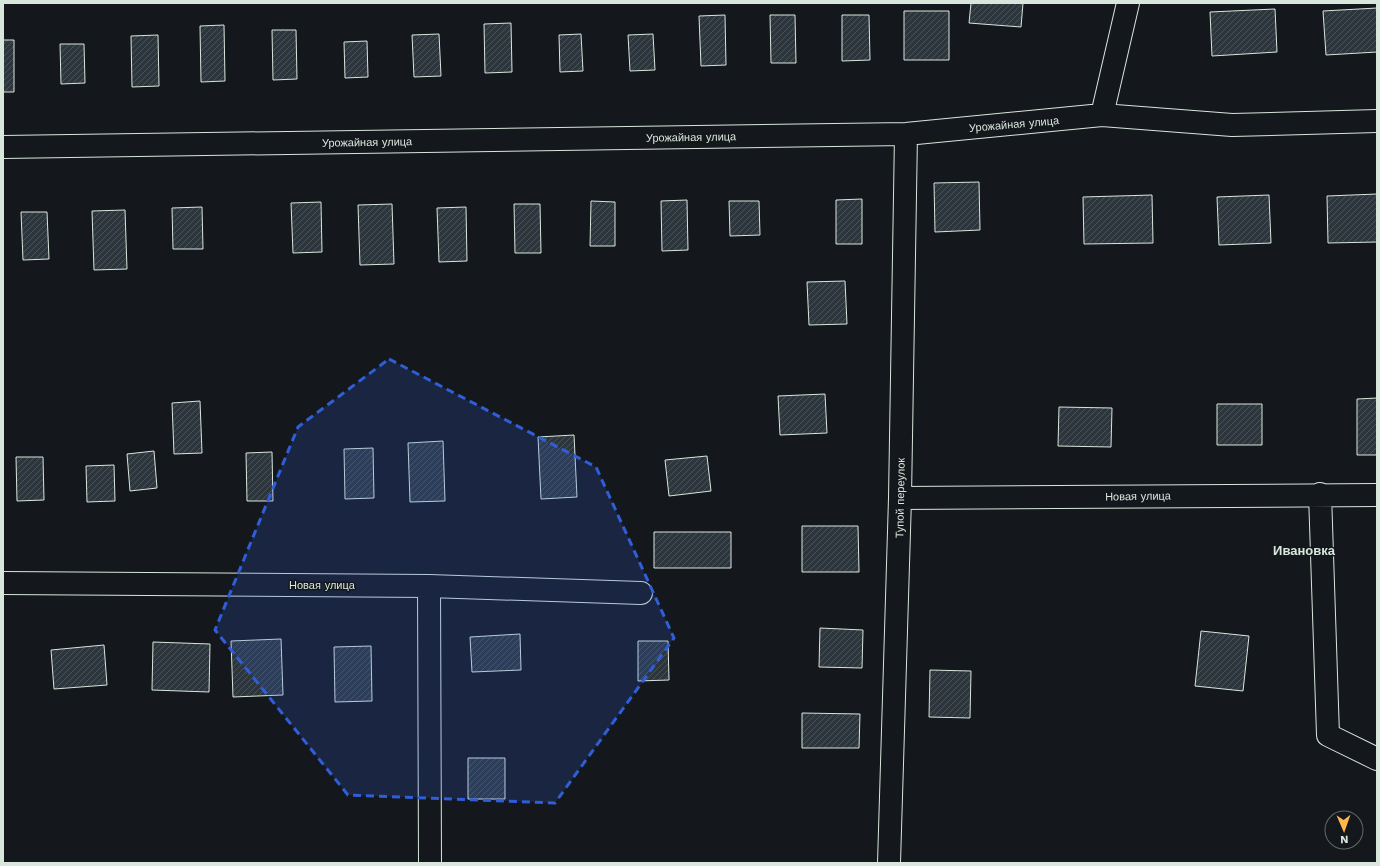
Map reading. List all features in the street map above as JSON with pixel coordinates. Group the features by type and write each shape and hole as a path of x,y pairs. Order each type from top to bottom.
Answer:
{"street":[{"path":"1102,115 1128,3"},
{"name":"Урожайная улица","path":"3,147 906,134 1102,115 1232,125 1377,121"},
{"name":"Тупой переулок","path":"888,863 900,498 906,134"},
{"path":"1320,494 1328,735 1377,759"},
{"name":"Новая улица","path":"900,498 1320,494 1377,495"},
{"name":"Новая улица","path":"3,584 429,586 641,593"},
{"path":"429,586 430,863"}],"highlighted area":[{"path":"389,359 596,467 674,638 555,803 348,795 215,630 298,427"}],"building":[{"path":"971,3 1023,3 1021,27 969,23"},
{"path":"1377,8 1377,52 1326,55 1323,11"},
{"path":"1275,9 1277,52 1212,56 1210,12"},
{"path":"904,11 949,11 949,60 904,60"},
{"path":"725,15 726,65 701,66 699,16"},
{"path":"770,15 795,15 796,63 771,63"},
{"path":"842,15 869,15 870,60 842,61"},
{"path":"511,23 512,72 485,73 484,24"},
{"path":"224,25 225,81 201,82 200,26"},
{"path":"272,30 296,30 297,79 273,80"},
{"path":"439,34 441,76 414,77 412,35"},
{"path":"581,34 583,71 560,72 559,35"},
{"path":"653,34 655,70 630,71 628,35"},
{"path":"158,35 159,86 132,87 131,36"},
{"path":"3,40 14,40 14,92 3,92"},
{"path":"367,41 368,77 345,78 344,42"},
{"path":"60,44 84,44 85,83 61,84"},
{"path":"979,182 980,230 935,232 934,183"},
{"path":"1377,194 1377,242 1328,243 1327,196"},
{"path":"1152,195 1153,243 1084,244 1083,197"},
{"path":"1269,195 1271,243 1219,245 1217,197"},
{"path":"862,199 862,244 836,244 836,200"},
{"path":"687,200 688,250 662,251 661,201"},
{"path":"591,201 615,202 615,246 590,246"},
{"path":"729,201 759,201 760,235 730,236"},
{"path":"321,202 322,252 293,253 291,203"},
{"path":"392,204 394,264 360,265 358,205"},
{"path":"514,204 540,204 541,253 515,253"},
{"path":"202,207 203,249 173,249 172,208"},
{"path":"466,207 467,261 439,262 437,208"},
{"path":"125,210 127,269 94,270 92,211"},
{"path":"21,212 47,212 49,259 23,260"},
{"path":"845,281 847,324 809,325 807,282"},
{"path":"825,394 827,433 780,435 778,396"},
{"path":"1377,398 1377,455 1357,455 1357,399"},
{"path":"200,401 202,453 174,454 172,403"},
{"path":"1217,404 1262,404 1262,445 1217,445"},
{"path":"1059,407 1112,408 1111,447 1058,446"},
{"path":"574,435 577,497 541,499 538,437"},
{"path":"443,441 445,501 410,502 408,443"},
{"path":"373,448 374,498 345,499 344,449"},
{"path":"154,451 157,488 130,491 127,454"},
{"path":"272,452 273,501 247,501 246,453"},
{"path":"707,456 711,491 669,496 665,460"},
{"path":"16,457 43,457 44,500 17,501"},
{"path":"114,465 115,501 87,502 86,466"},
{"path":"802,526 858,526 859,572 802,572"},
{"path":"654,532 731,532 731,568 654,568"},
{"path":"820,628 863,630 862,668 819,667"},
{"path":"1201,631 1249,636 1243,691 1195,686"},
{"path":"520,634 521,670 472,672 470,637"},
{"path":"281,639 283,695 233,697 231,641"},
{"path":"638,641 668,641 669,680 638,681"},
{"path":"153,642 210,644 209,692 152,690"},
{"path":"104,645 107,685 54,689 51,650"},
{"path":"371,646 372,701 335,702 334,647"},
{"path":"930,670 971,671 970,718 929,717"},
{"path":"802,713 860,714 859,748 802,748"},
{"path":"468,758 505,758 505,799 468,799"}],"district":[{"name":"Ивановка","path":"1304,550"}]}
